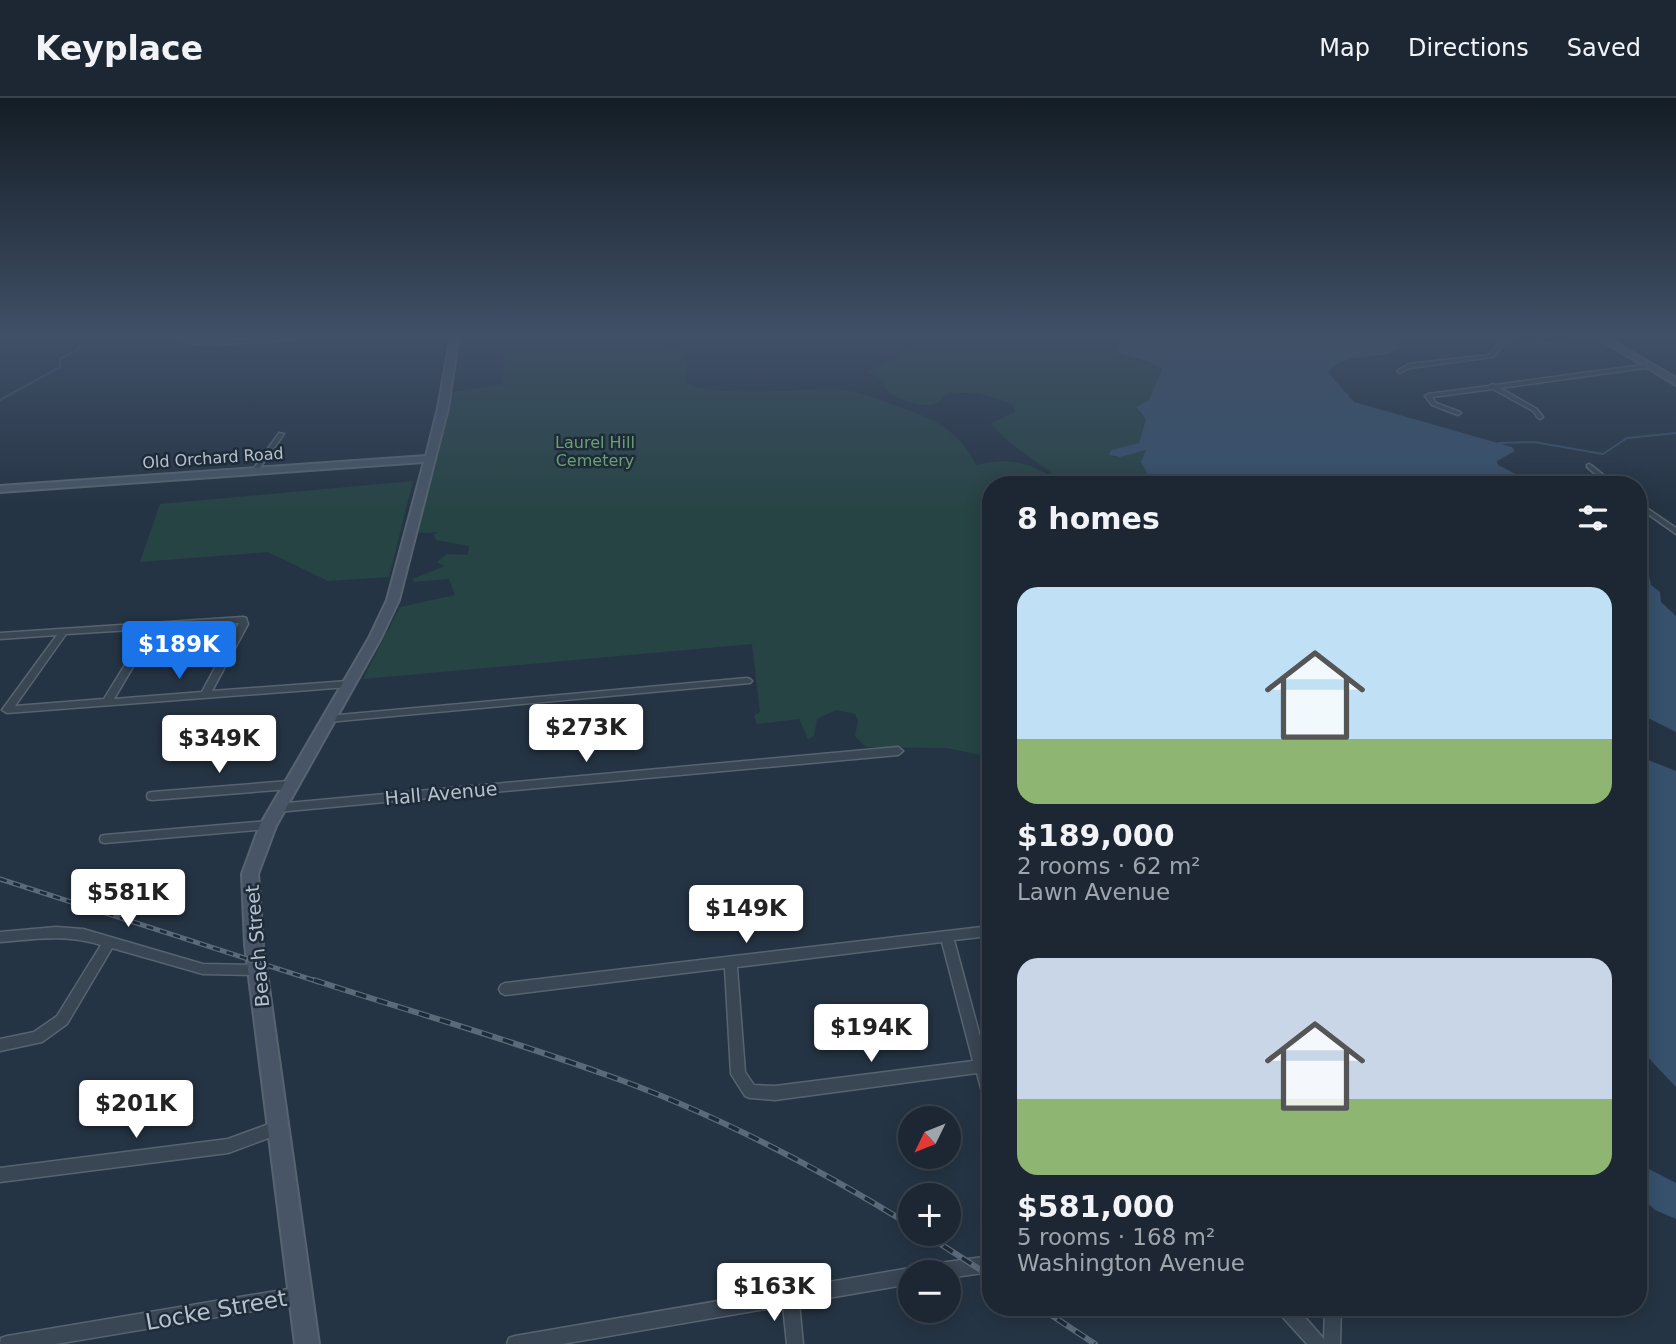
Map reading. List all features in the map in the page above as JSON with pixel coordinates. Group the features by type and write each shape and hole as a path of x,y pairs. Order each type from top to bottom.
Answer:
{"main road":[{"name":"Beach Street","path":"307,1344 257,970 249,881 268,825 393,600 446,393"},
{"name":"Old Orchard Road","path":"0,488 428,459"}],"street":[{"path":"1446,393 1428,396 1433,404 1458,413"},
{"path":"1505,393 1535,410 1540,417"},
{"path":"255,471 281,434"},
{"path":"1589,466 1602,476"},
{"path":"1647,511 1676,533"},
{"path":"0,636 243,620 244,624 206,694"},
{"path":"107,703 154,625"},
{"path":"64,631 7,710 348,684"},
{"path":"328,719 747,681"},
{"name":"Hall Avenue","path":"277,808 898,751"},
{"path":"152,796 289,785"},
{"path":"105,839 268,825"},
{"path":"0,937 64,932 83,934 202,969 257,970"},
{"path":"505,989 982,932"},
{"path":"947,937 982,1053"},
{"path":"0,1045 30,1041 50,1030 75,1003 110,941"},
{"path":"732,964 738,1074 746,1089 775,1093 982,1067"},
{"path":"0,1175 228,1146 277,1128"},
{"path":"961,1268 982,1265"},
{"path":"515,1344 898,1278"},
{"name":"Locke Street","path":"7,1344 300,1295"},
{"path":"790,1298 795,1344"},
{"path":"1293,1316 1318,1344"},
{"path":"1332,1344 1334,1316"}],"green space":[{"name":"Laurel Hill Cemetery","path":"452,393 859,393 936,422 954,435 976,465 1000,461 1021,463 1050,476 982,476 982,755 947,748 866,747 855,736 858,721 855,714 836,710 817,719 814,736 808,739 799,719 757,724 754,716 760,712 752,644 363,679 400,607 455,595 449,579 414,582 412,579 445,566 437,562 447,554 468,555 469,546 436,540 434,535 438,532 418,533"},
{"path":"892,393 956,393 945,395 931,405 902,399"},
{"path":"966,393 1152,393 1139,413 1146,418 1139,443 1109,454 1115,457 1147,449 1150,476 1055,476 1009,442 991,423 1015,412 1013,405"},
{"path":"413,481 389,577 328,581 268,552 140,562 160,504"}],"water":[{"path":"1152,393 1346,393 1354,402 1512,447 1515,451 1497,461 1498,465 1520,476 1149,476 1141,462 1146,450 1120,457 1109,455 1111,450 1139,443 1146,419 1136,407 1149,400"},
{"path":"1647,570 1651,585 1660,592 1661,602 1676,616 1676,732 1647,718"},
{"path":"1647,760 1676,771 1676,1087 1647,1056"},
{"path":"1647,1170 1676,1183 1676,1219 1655,1210 1647,1202"}],"waterway":[{"path":"0,400 12,393"},
{"path":"1499,443 1534,442 1603,454 1627,438 1676,433"}],"railway":[{"path":"0,879 319,982"},
{"path":"314,980 566,1061 682,1104 836,1181 898,1218"},
{"path":"944,1246 982,1271"},
{"path":"1053,1316 1095,1344"}]}
